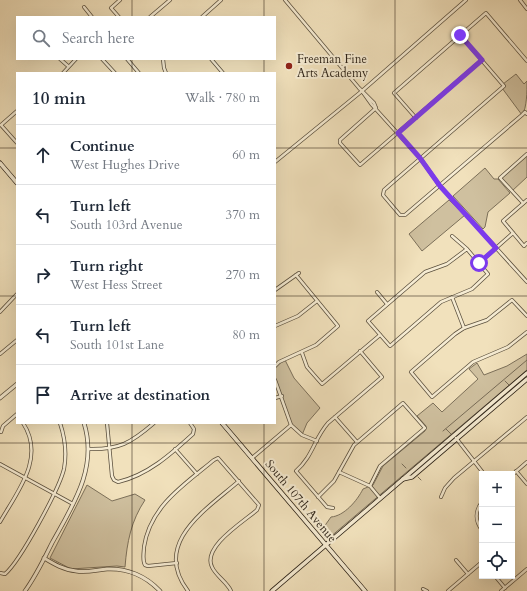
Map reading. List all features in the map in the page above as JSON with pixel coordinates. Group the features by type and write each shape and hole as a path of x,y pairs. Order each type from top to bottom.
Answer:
{"main road":[{"path":"1,165 16,181"},
{"path":"272,591 527,373"},
{"path":"404,479 412,477 527,379"},
{"name":"South 107th Avenue","path":"223,424 365,591"}],"street":[{"path":"118,16 111,8 120,0"},
{"path":"151,16 170,0"},
{"path":"203,16 222,0"},
{"path":"285,0 364,95 420,158 440,186 527,282"},
{"path":"276,161 362,91 466,0"},
{"path":"520,0 527,9"},
{"path":"84,7 91,16"},
{"path":"416,118 394,92 486,13 527,61"},
{"path":"460,35 504,86 420,158 382,193 403,216 526,113"},
{"path":"61,60 68,66"},
{"path":"64,72 75,60"},
{"path":"103,60 113,72"},
{"path":"129,60 138,72"},
{"path":"163,60 166,72"},
{"path":"212,60 222,72"},
{"path":"376,108 340,140 340,143 360,165 482,60"},
{"path":"16,112 0,125 16,142"},
{"path":"523,203 500,178 527,154"},
{"path":"527,200 503,221 524,246 527,243"},
{"path":"479,263 513,233"},
{"path":"452,236 467,249 488,274 472,289 435,306 390,346 368,321 425,272 447,264 467,249"},
{"path":"276,289 299,272"},
{"path":"276,365 279,362 302,353 324,340 338,326 296,275"},
{"path":"377,292 388,304"},
{"path":"0,312 16,295"},
{"path":"452,297 464,328"},
{"path":"527,316 526,312 512,300 487,320 464,328 410,372 432,397 473,362 508,347 527,332"},
{"path":"276,326 298,316 317,301"},
{"path":"302,353 310,371 322,384 380,335"},
{"path":"0,354 16,341"},
{"path":"333,508 327,507 296,471 308,458 324,427 382,377 360,352"},
{"path":"276,382 291,425 302,435 317,441"},
{"path":"0,398 16,385"},
{"path":"276,398 282,396"},
{"path":"318,496 331,485 356,442 403,403 425,428 380,466 370,486"},
{"path":"1,432 3,426 16,416"},
{"path":"335,417 356,442"},
{"path":"442,497 442,492 448,484 527,417"},
{"path":"0,522 25,478 30,466 32,450 30,437 24,424"},
{"path":"1,574 6,573 16,562 61,479 65,460 64,438 60,424"},
{"path":"25,591 74,505 83,483 88,449 84,424"},
{"path":"107,424 114,480 122,481 153,468 194,431 190,424"},
{"path":"88,449 111,448 132,441 153,424"},
{"path":"251,458 291,425"},
{"path":"454,435 482,471"},
{"path":"175,449 197,474"},
{"path":"177,563 145,565 145,541 154,517 169,498 218,458 259,507 216,545 211,553 211,566 231,591"},
{"path":"527,462 516,471 527,484"},
{"path":"0,464 74,505"},
{"path":"339,472 370,486 380,498"},
{"path":"188,591 181,580 177,563 179,543 188,527 239,482"},
{"path":"479,508 476,513 479,525"},
{"path":"44,558 59,566 76,571 110,569 128,571 144,578 160,591"},
{"path":"456,560 468,574"},
{"path":"448,591 479,565"},
{"path":"501,591 527,569"},
{"path":"498,579 505,588"},
{"path":"423,589 427,591"}],"shaded area":[{"path":"516,74 524,84 527,81 526,104 522,115 502,88 504,86 503,84"},
{"path":"527,154 527,177 512,191 500,178"},
{"path":"485,168 494,179 498,179 510,193 488,212 485,227 483,229 453,196"},
{"path":"449,200 465,215 422,251 409,234"},
{"path":"527,354 527,370 329,538 325,538 321,531 331,517 341,514 350,507 363,489 373,485 383,466 425,431 426,426 417,416 433,403 442,412 478,379 469,369 477,363 484,375 507,366"},
{"path":"285,360 294,378 320,408 307,423 302,435 291,425 276,383 276,365"},
{"path":"87,485 112,501 135,494 145,500 136,516 130,532 125,567 117,566 71,569 50,558"}],"waterway":[{"path":"443,431 527,360"},
{"path":"505,381 509,385"},
{"path":"446,429 451,434"},
{"path":"402,464 406,468"},
{"path":"418,477 421,480"}],"place":[{"name":"Freeman Fine Arts Academy","path":"289,66"}],"route":[{"path":"460,35 482,60 398,133 420,158 436,182 464,210 496,248 479,263"}]}
